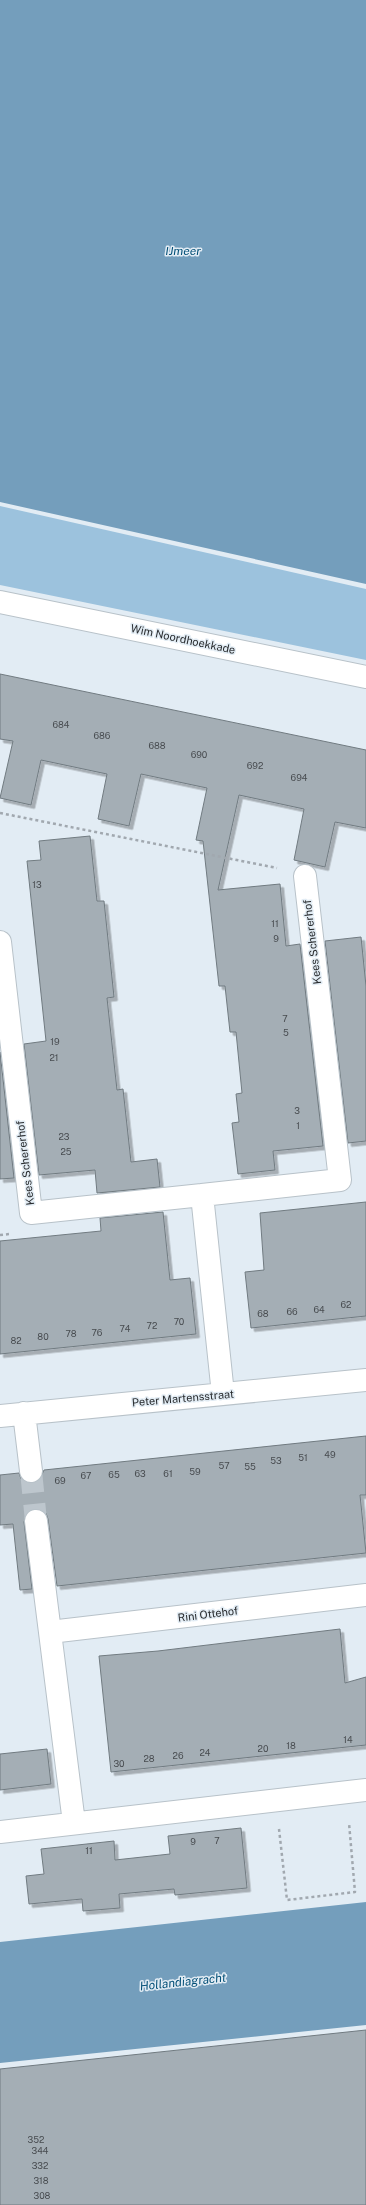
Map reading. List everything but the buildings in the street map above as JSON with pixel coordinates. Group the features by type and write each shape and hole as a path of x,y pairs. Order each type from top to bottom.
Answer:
{"street":[{"name":"Wim Noordhoekkade","path":"0,602 366,677"},
{"name":"Kees Schererhof","path":"0,942 31,1213 340,1180 305,876"},
{"path":"202,1195 223,1394"},
{"name":"Peter Martensstraat","path":"0,1416 366,1380"},
{"path":"24,1413 31,1471"},
{"path":"36,1521 74,1823"},
{"name":"Rini Ottehof","path":"50,1632 366,1595"},
{"path":"0,1832 356,1791"}],"path":[{"path":"0,813 287,870 305,876"},
{"path":"283,1862 287,1900 355,1892 356,1791"}],"shaded area":[{"path":"0,506 366,589 366,660 0,585"}],"water":[{"name":"IJmeer","path":"0,0 366,0 366,584 0,502"},
{"name":"Hollandiagracht","path":"366,1902 366,2025 0,2063 0,1942"}],"tunnel":[{"path":"31,1471 36,1521"}]}
